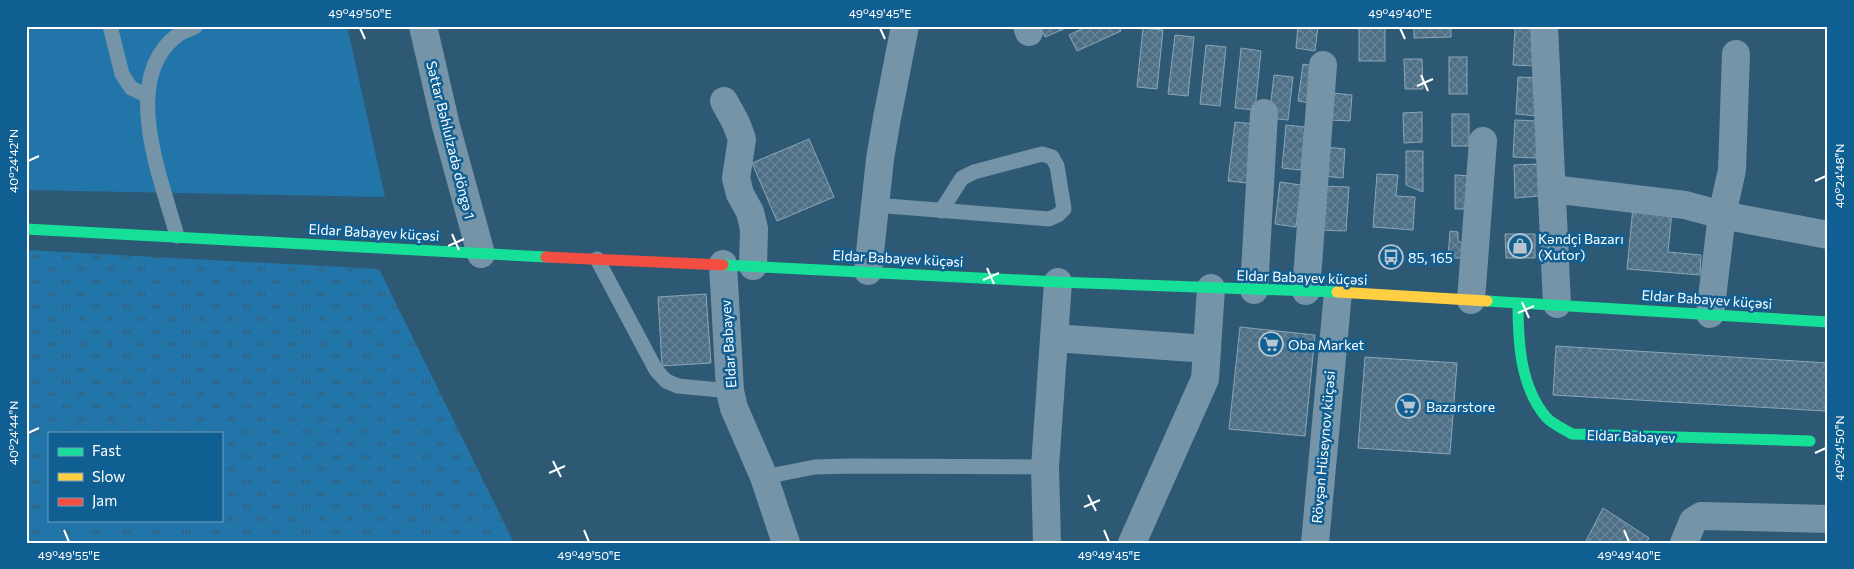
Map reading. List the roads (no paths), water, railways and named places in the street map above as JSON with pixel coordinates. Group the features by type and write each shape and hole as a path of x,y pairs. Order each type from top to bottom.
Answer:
{"street":[{"name":"Səttar Bəhlulzadə döngə 1","path":"423,26 446,126 481,254"},
{"path":"868,271 887,118 906,26"},
{"path":"1544,26 1557,304"},
{"path":"1710,314 1722,215 1732,170 1736,54"},
{"path":"1306,291 1323,65"},
{"path":"724,101 742,139 736,178 740,194 750,212 754,229 753,266"},
{"path":"1254,290 1264,113"},
{"path":"1471,300 1483,141"},
{"path":"1552,188 1685,205 1722,215 1828,235"},
{"name":"Eldar Babayev küçəsi","path":"26,229 481,254 868,271 1058,282 1338,292 1828,322"},
{"name":"Eldar Babayev","path":"723,264 730,391 734,408 764,477 786,543"},
{"path":"1047,543 1045,467 1058,282"},
{"path":"1132,543 1205,379 1211,288"},
{"name":"Rövşən Hüseynov küçəsi","path":"1315,543 1338,292"},
{"name":"Eldar Babayev","path":"1518,303 1520,355 1533,397 1547,419 1572,434 1810,441"},
{"path":"1054,338 1207,349"},
{"path":"1684,543 1694,521 1701,516 1828,519"}],"lane":[{"path":"110,26 122,74 131,88 148,96"},
{"path":"177,236 149,134 148,96 152,74 158,58 179,34 196,26"},
{"path":"875,205 941,211 1049,220 1058,215 1064,208 1057,166 1052,158 1042,154 974,172 962,178 941,211"},
{"path":"597,259 656,370 666,381 678,386 730,391"},
{"path":"764,477 815,467 1045,467"}],"place":[{"name":"Kəndçi Bazarı (Xutor)","path":"1520,246"},
{"name":"85, 165","path":"1391,257"},
{"name":"Oba Market","path":"1271,344"},
{"name":"Bazarstore","path":"1408,406"}]}
